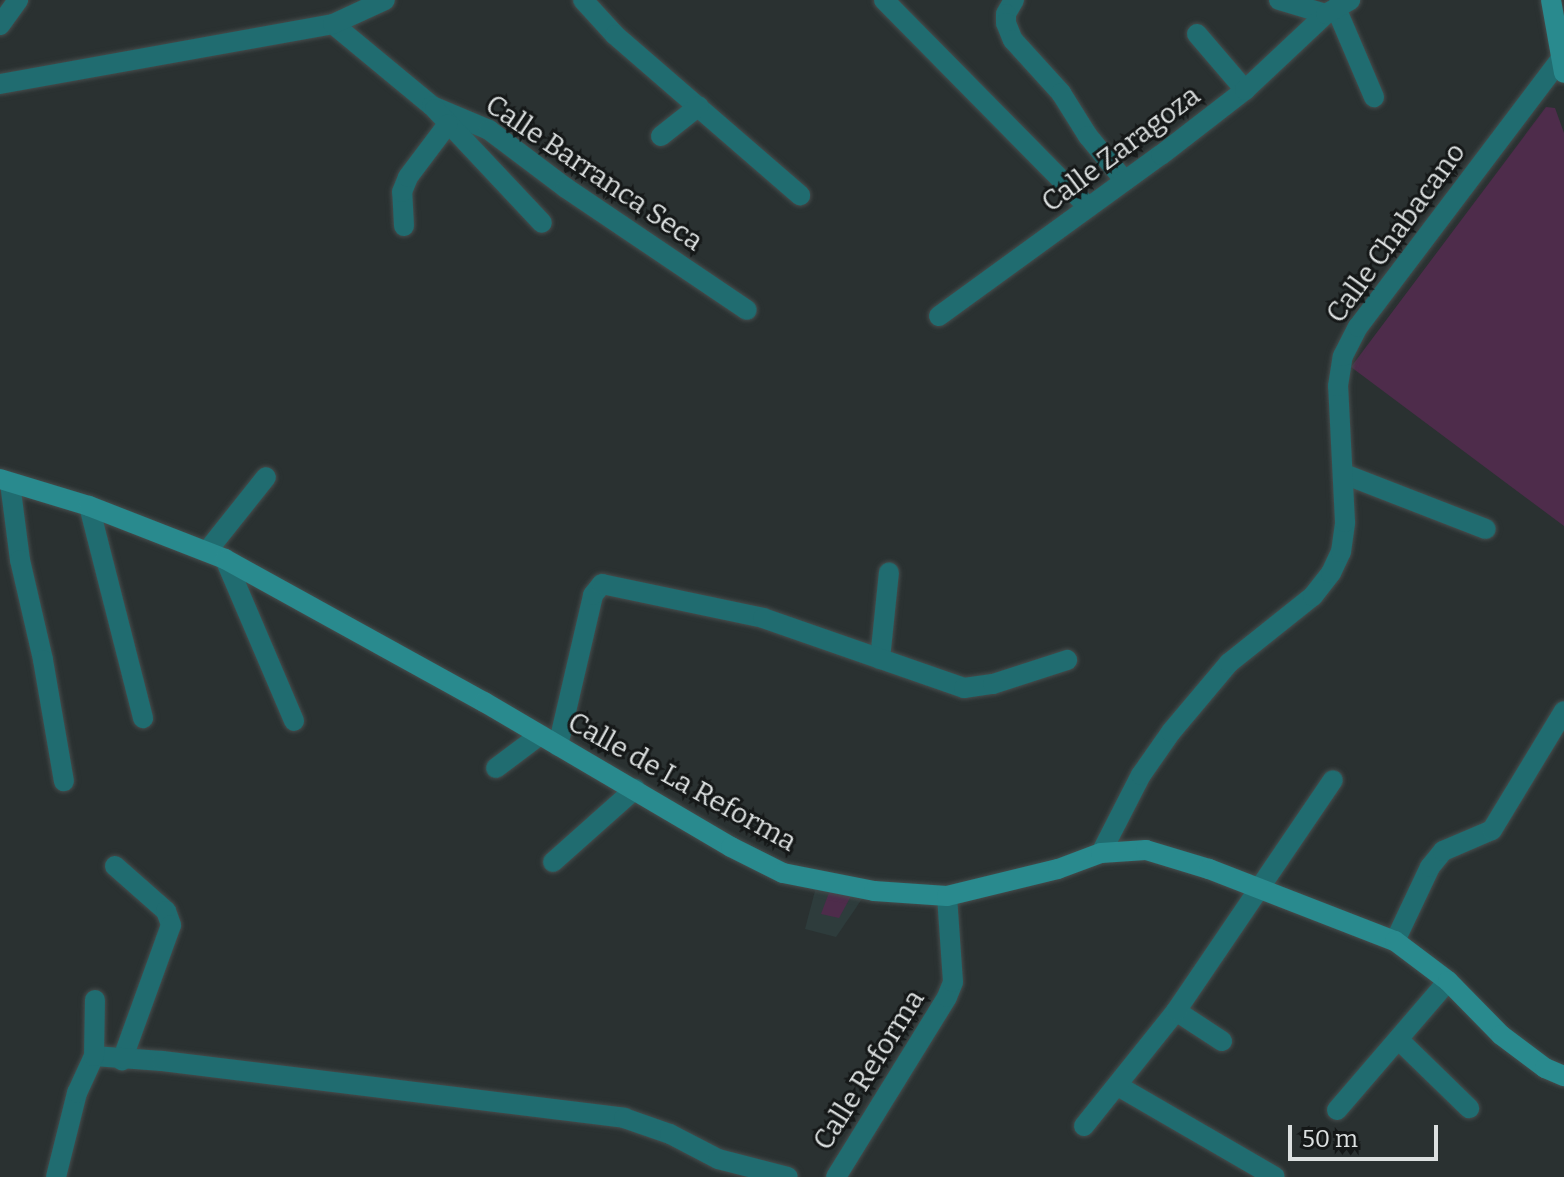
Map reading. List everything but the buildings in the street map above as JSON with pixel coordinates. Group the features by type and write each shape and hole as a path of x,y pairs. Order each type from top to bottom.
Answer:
{"street":[{"path":"0,25 18,0"},
{"path":"0,84 333,24 385,0"},
{"path":"583,0 615,35 800,195"},
{"path":"884,0 1088,207"},
{"path":"1014,0 1006,14 1013,40 1061,93 1088,136 1125,181"},
{"path":"1279,0 1337,7 1374,97"},
{"path":"1555,2 1562,66"},
{"name":"Calle Zaragoza","path":"939,316 1245,90 1337,7"},
{"name":"Calle Barranca Seca","path":"333,24 432,106 489,130 566,188 747,310"},
{"path":"1197,34 1245,90"},
{"name":"Calle Chabacano","path":"1101,853 1141,775 1171,732 1229,663 1313,596 1331,573 1341,552 1345,522 1338,386 1343,356 1358,327 1562,66"},
{"path":"432,106 542,223"},
{"path":"661,136 699,106"},
{"path":"404,226 402,192 408,177 448,124"},
{"path":"1344,474 1486,529"},
{"path":"266,477 217,555 294,721"},
{"path":"3,480 43,660 64,781"},
{"name":"Calle de La Reforma","path":"3,480 89,506 217,555 549,740 731,847 783,873 874,891 947,896 1058,869 1101,853 1146,850 1395,941 1448,981 1501,1035 1545,1068 1564,1076"},
{"path":"89,506 143,718"},
{"path":"880,659 889,572"},
{"path":"496,768 549,740 593,595 602,584 763,618 949,684 977,688 1067,660"},
{"path":"1395,941 1430,867 1443,851 1492,830 1564,711"},
{"path":"1084,1126 1176,1011 1333,780"},
{"path":"553,862 635,789"},
{"path":"115,866 166,911 171,925 122,1060"},
{"name":"Calle Reforma","path":"836,1177 947,997 953,982 947,896"},
{"path":"1337,1110 1448,981"},
{"path":"56,1177 77,1093 94,1056 95,1000"},
{"path":"1176,1011 1222,1041"},
{"path":"1399,1040 1469,1108"},
{"path":"94,1056 162,1061 624,1118 670,1134 718,1159 788,1177"},
{"path":"1118,1086 1275,1177"}],"shaded area":[{"path":"1546,107 1555,108 1564,133 1564,526 1351,367"},
{"path":"816,887 862,899 836,937 805,929"},
{"path":"830,890 851,896 839,918 821,914"}]}
